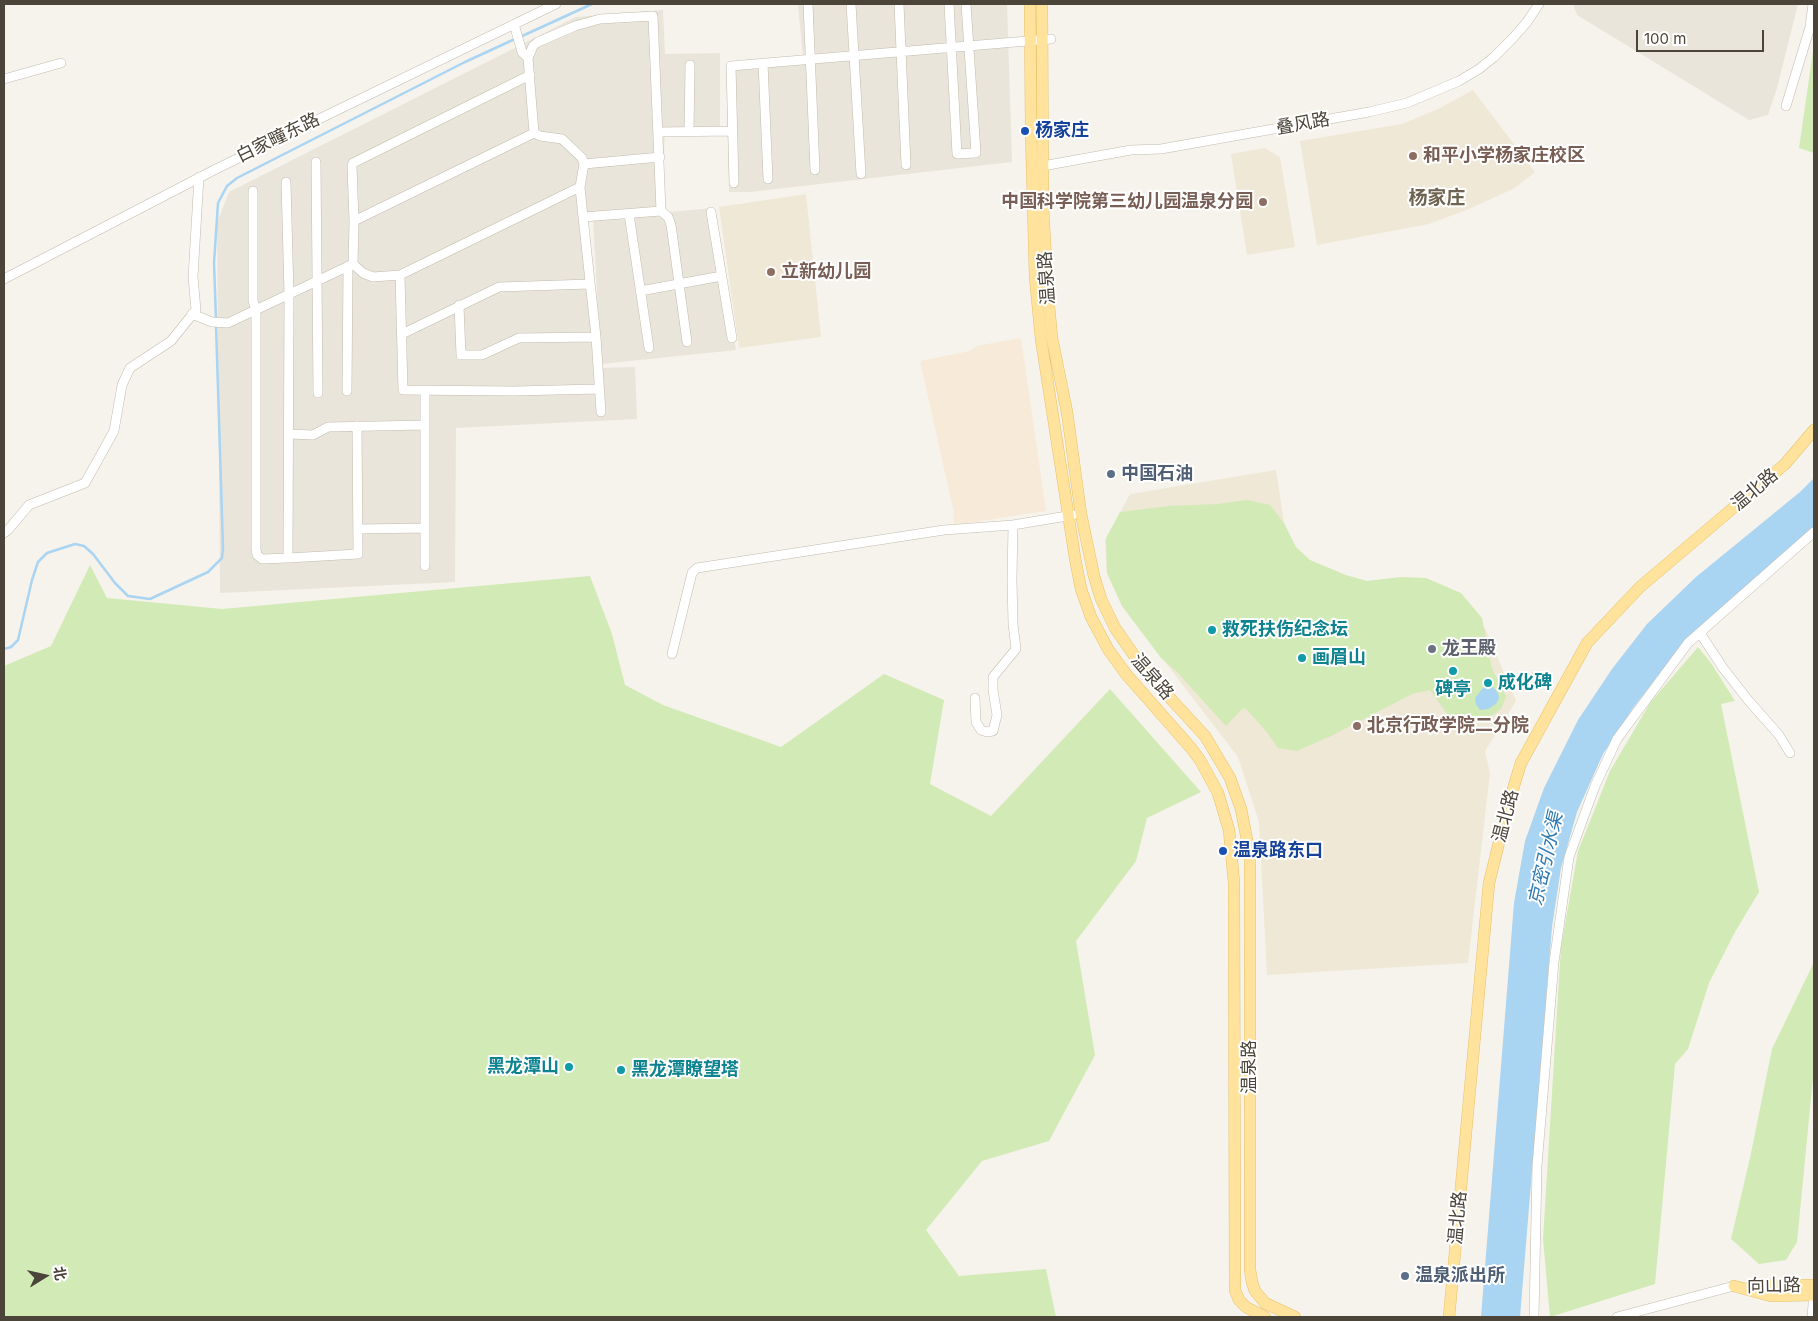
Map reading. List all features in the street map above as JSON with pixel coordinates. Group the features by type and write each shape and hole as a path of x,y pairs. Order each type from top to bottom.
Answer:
{"main road":[{"name":"温泉路","path":"1030,4 1041,40"},
{"name":"温泉路","path":"1042,4 1035,278 1041,339 1068,516 1081,589 1091,617 1108,649 1117,661 1200,760 1218,793 1229,830 1234,883 1234,1272 1239,1300 1246,1307 1265,1317"},
{"name":"温泉路","path":"1037,167 1052,338 1066,412 1081,514 1094,576 1101,599 1115,628 1145,671 1205,736 1230,778 1242,809 1250,856 1250,1270 1255,1292 1265,1303 1295,1317"},
{"name":"温北路","path":"1449,1317 1489,883 1509,802 1521,763 1587,643 1640,587 1786,464 1814,430"},
{"path":"1234,1272 1237,1280 1242,1281 1246,1279 1250,1270"},
{"name":"向山路","path":"1734,1286 1814,1285"},
{"name":"向山路","path":"1734,1286 1771,1296 1814,1294"}],"street":[{"name":"白家疃东路","path":"4,279 199,177 556,4"},
{"path":"808,4 815,170"},
{"path":"851,4 861,174"},
{"path":"899,4 906,165"},
{"path":"948,4 957,154 976,153 966,4"},
{"name":"叠风路","path":"1037,167 1132,150 1161,149 1407,104 1451,85 1479,69 1513,38 1540,4"},
{"path":"1786,106 1810,27 1813,4"},
{"path":"534,133 528,58 538,42 575,26 600,19 653,16 662,211 668,217 671,225 687,342"},
{"path":"514,24 522,52 528,58"},
{"path":"734,183 731,66 1041,40"},
{"path":"4,79 61,63"},
{"path":"763,63 768,179"},
{"path":"690,65 690,132"},
{"path":"347,391 354,221 353,162 530,75"},
{"path":"659,132 732,131"},
{"path":"534,133 540,136 562,139 582,158 584,164 580,187 596,337 601,412"},
{"path":"354,221 534,133"},
{"path":"584,164 660,157"},
{"path":"316,162 319,280 318,393"},
{"path":"4,533 29,505 85,483 114,431 122,385 130,368 171,341 196,310 193,268 199,177"},
{"path":"286,182 289,294 288,558"},
{"path":"351,265 363,273 373,276 400,275 580,187"},
{"path":"253,191 253,301 256,310 256,549 257,555 262,559 358,554 357,426"},
{"path":"583,217 662,211"},
{"path":"711,212 732,338"},
{"path":"629,214 648,348"},
{"path":"192,314 216,322 228,323 351,265"},
{"path":"400,275 403,390 425,392 599,389"},
{"path":"640,291 722,276"},
{"path":"402,334 499,287 590,284"},
{"path":"459,305 461,355 482,355 519,338 596,337"},
{"path":"425,392 425,566"},
{"path":"289,434 313,434 328,427 425,425"},
{"path":"672,654 692,573 697,568 944,530 1013,524 1081,514"},
{"path":"975,698 976,722 981,730 994,731 997,715 993,677 1016,649 1012,588 1013,524"},
{"path":"358,529 425,528"},
{"path":"1534,1317 1537,1166 1554,962 1569,857 1595,786 1617,738 1688,643 1814,532"},
{"path":"1700,633 1723,668 1779,735 1790,753"},
{"name":"向山路","path":"1617,1317 1734,1286"},
{"path":"1812,1317 1814,1294"}],"shaded area":[{"path":"798,4 1007,4 1012,162 750,192 729,192 726,63 803,59"},
{"path":"1573,4 1798,4 1777,88 1768,115 1749,120 1577,15"},
{"path":"663,10 665,54 720,53 720,127 665,129 662,210 586,216 597,368 635,367 637,419 456,428 455,582 220,593 217,223 229,192 576,17"},
{"name":"和平小学杨家庄校区","path":"1473,90 1535,172 1515,188 1469,209 1429,224 1317,245 1300,141 1402,124 1438,109"},
{"name":"中国科学院第三幼儿园温泉分园","path":"1265,148 1280,157 1295,247 1247,255 1231,154"},
{"name":"立新幼儿园","path":"806,194 821,337 739,348 719,207"},
{"path":"713,208 736,350 601,364 593,219"},
{"path":"1021,338 1046,511 954,525 953,509 920,361 970,351 976,346"},
{"name":"北京行政学院二分院","path":"1276,470 1289,555 1348,584 1452,603 1485,628 1516,701 1485,751 1490,773 1468,963 1267,975 1259,822 1238,757 1122,606 1107,573 1105,541 1130,494"}],"green space":[{"path":"1814,44 1814,153 1799,148"},
{"path":"1247,500 1270,505 1284,523 1296,547 1310,560 1346,575 1367,581 1401,577 1426,578 1461,593 1482,618 1492,669 1506,697 1501,709 1491,716 1459,726 1455,725 1430,690 1412,694 1331,736 1297,751 1278,748 1266,731 1243,708 1226,726 1177,672 1161,658 1122,606 1107,573 1106,538 1120,512"},
{"path":"90,565 107,598 222,609 590,576 612,634 625,685 663,705 781,747 884,674 944,700 930,784 991,816 1110,689 1201,792 1147,818 1136,861 1076,941 1095,1055 1049,1141 982,1161 926,1230 959,1276 1046,1269 1056,1317 4,1317 4,666 51,646"},
{"path":"1698,647 1711,663 1735,701 1721,704 1759,892 1735,932 1709,983 1688,1049 1675,1064 1655,1284 1550,1317 1543,1239 1561,947 1578,851 1610,771 1650,703"},
{"path":"1814,962 1814,1067 1797,1242 1786,1260 1759,1264 1731,1239 1772,1049"}],"water":[{"name":"京密引水渠","path":"1814,478 1814,531 1691,635 1633,708 1603,754 1577,812 1561,868 1552,927 1520,1317 1481,1317 1514,903 1525,841 1544,788 1578,720 1612,669 1647,624 1696,577 1800,492"},
{"path":"1487,683 1498,693 1499,698 1496,704 1488,709 1480,710 1475,698"}],"waterway":[{"path":"520,37 592,4"},
{"path":"216,319 214,263 218,203 227,186 237,178 465,62 515,39"},
{"path":"4,649 11,647 18,640 32,580 38,562 47,553 75,544 84,546 128,596 150,599 208,572 222,558 216,325"}],"place":[{"name":"杨家庄","path":"1025,131"},
{"name":"和平小学杨家庄校区","path":"1413,156"},
{"name":"中国科学院第三幼儿园温泉分园","path":"1263,202"},
{"name":"立新幼儿园","path":"771,272"},
{"name":"中国石油","path":"1111,474"},
{"name":"救死扶伤纪念坛","path":"1212,630"},
{"name":"龙王殿","path":"1432,649"},
{"name":"画眉山","path":"1302,658"},
{"name":"碑亭","path":"1453,671"},
{"name":"成化碑","path":"1488,683"},
{"name":"北京行政学院二分院","path":"1357,726"},
{"name":"温泉路东口","path":"1223,851"},
{"name":"黑龙潭山","path":"569,1067"},
{"name":"黑龙潭瞭望塔","path":"621,1070"},
{"name":"温泉派出所","path":"1405,1276"}],"district":[{"name":"杨家庄","path":"1437,198"}]}
